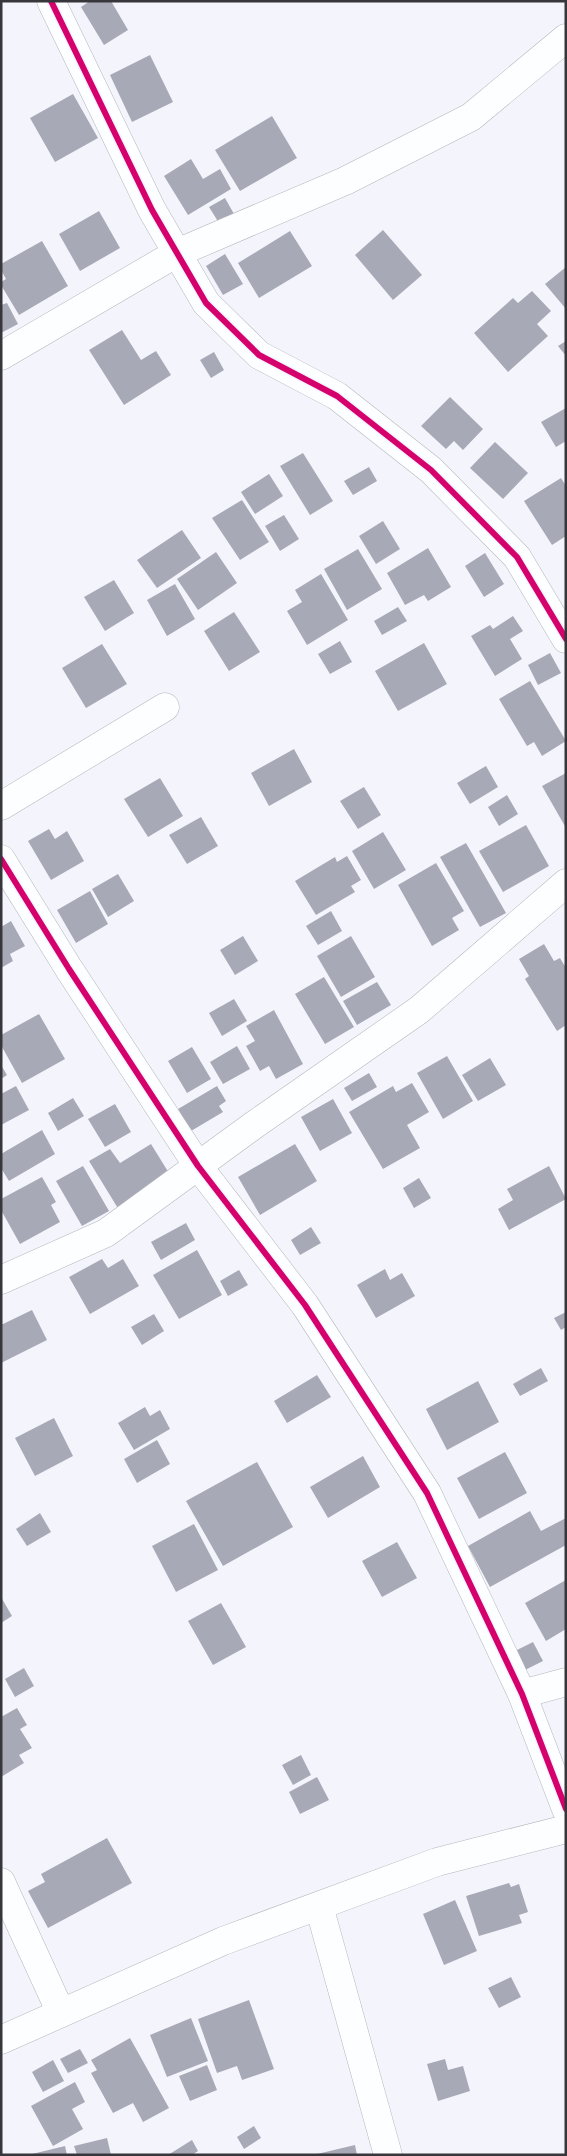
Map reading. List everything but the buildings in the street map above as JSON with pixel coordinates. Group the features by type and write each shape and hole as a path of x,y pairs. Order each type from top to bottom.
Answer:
{"street":[{"path":"51,1 152,210 206,304 259,355 337,396 431,470 517,557 566,639"},
{"path":"1,356 177,253 345,181 471,117 566,38"},
{"path":"1,806 165,707"},
{"path":"1,859 69,969 198,1166 305,1305 427,1493 522,1694 566,1809"},
{"path":"1,1280 106,1233 419,1010 566,883"},
{"path":"522,1694 566,1682"},
{"path":"1,2040 223,1941 437,1862 566,1829"},
{"path":"1,1882 61,2013"},
{"path":"320,1906 388,2155"}],"cycle path":[{"path":"51,1 152,210 206,303 259,355 337,396 431,470 517,557 566,639"},
{"path":"1,859 69,969 198,1166 305,1305 427,1493 522,1694 566,1809"}]}
